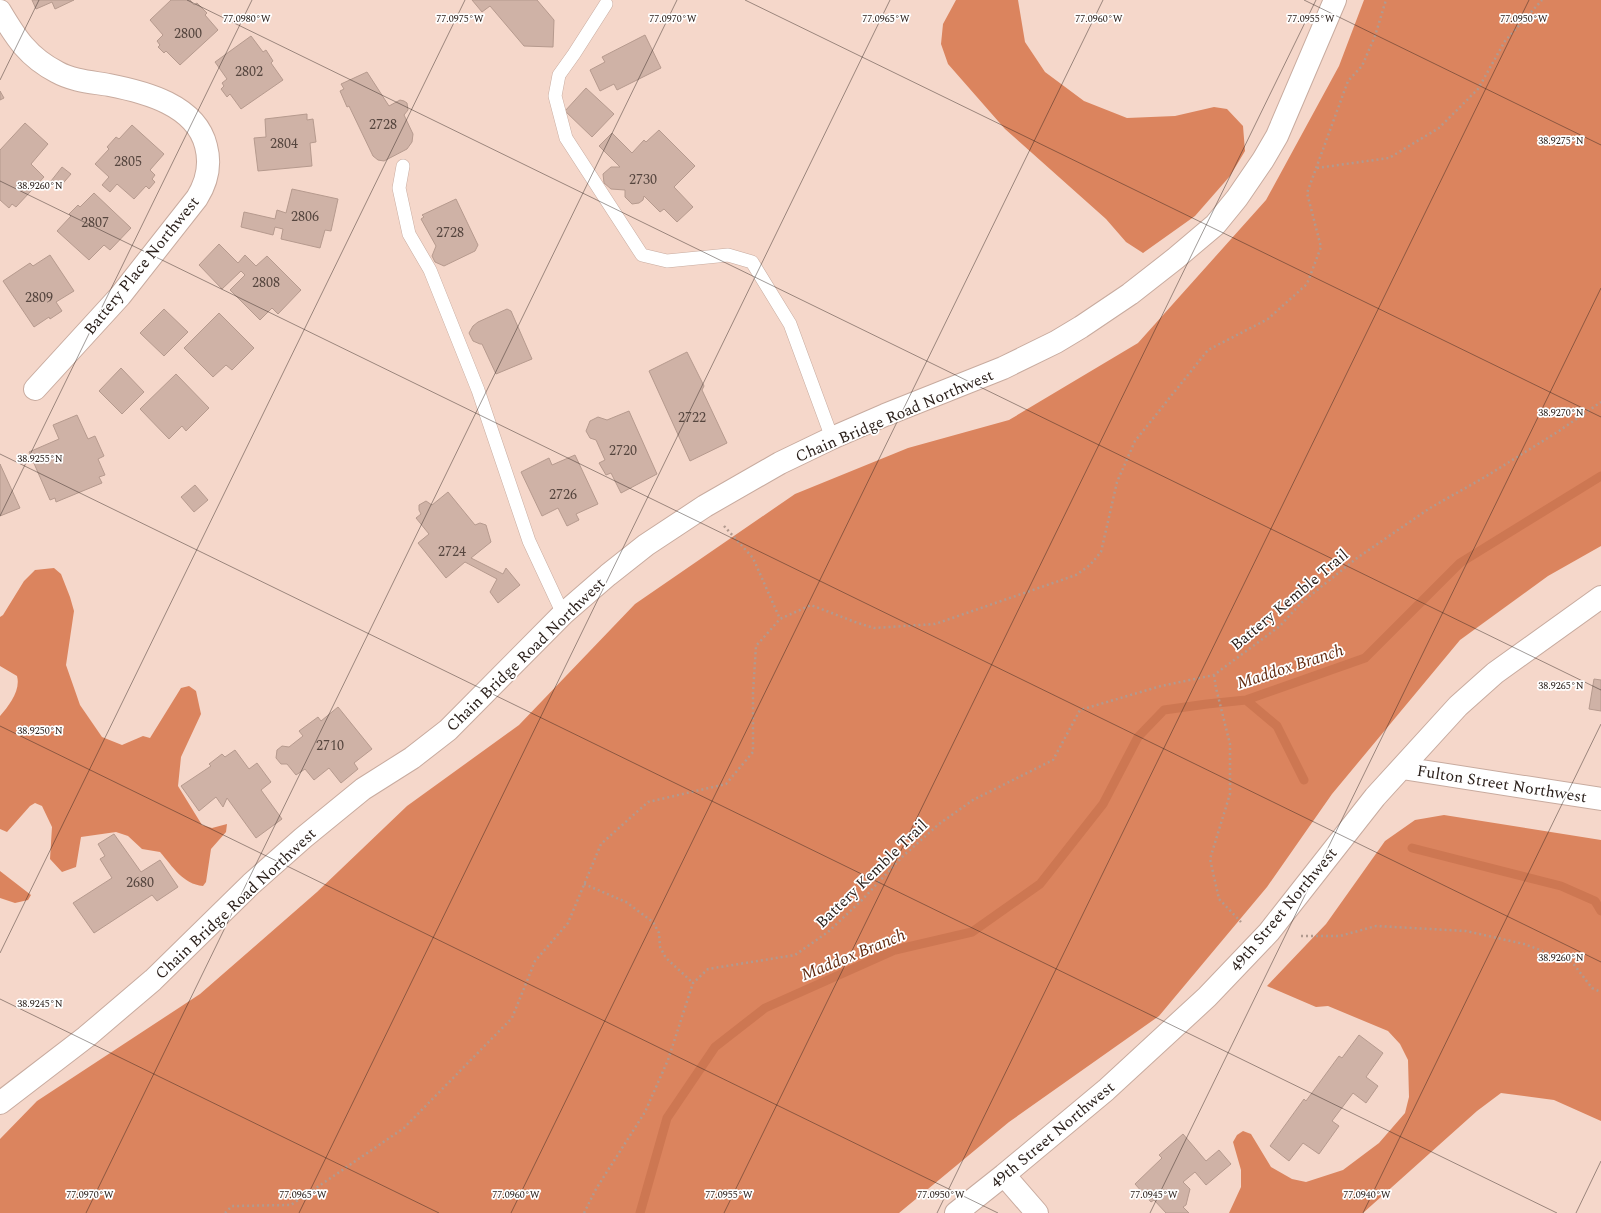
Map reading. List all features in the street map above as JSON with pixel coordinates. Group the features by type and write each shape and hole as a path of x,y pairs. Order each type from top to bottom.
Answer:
{"street":[{"name":"Chain Bridge Road Northwest","path":"0,1102 86,1037 153,980 234,900 303,838 363,789 412,758 448,730 563,614 633,555 705,506 753,478 832,438 885,415 976,380 1030,356 1106,311 1176,258 1215,225 1237,198 1263,160 1277,136 1335,0"},
{"name":"Battery Place Northwest","path":"0,11 20,43 27,51 44,65 58,73 74,79 111,86 147,96 174,106 182,111 190,117 202,133 208,156 208,171 202,190 182,218 120,296 35,389"},
{"name":"49th Street Northwest","path":"956,1213 1106,1090 1207,997 1269,932 1375,797 1435,730 1495,672 1601,597"},
{"name":"Fulton Street Northwest","path":"1402,768 1601,799"},
{"path":"1004,1175 1037,1213"}],"lane":[{"path":"606,4 559,75 555,96 566,138 642,255 667,261 728,255 752,262 790,324 832,438"},
{"path":"403,166 399,188 409,234 430,270 478,390 529,541 563,614"}],"path":[{"path":"225,1213 232,1206 291,1204 404,1128 512,1018 535,961 568,923 601,844 648,802 726,784 753,752 753,693 756,646 780,619 810,605 874,628 935,624 1076,575 1090,565 1101,552 1117,482 1136,442 1208,350 1268,319 1307,284 1321,247 1307,193 1348,81 1362,66 1375,36 1386,0"},
{"path":"1317,168 1389,158 1439,128 1478,89 1505,41 1542,0"},
{"name":"Battery Kemble Trail","path":"584,1213 596,1189 644,1112 668,1060 693,983 708,969 795,955 828,932 862,900 902,857 939,824 973,800 1053,760 1080,710 1161,686 1214,675 1280,626 1301,603 1357,558 1430,508 1485,477 1552,436 1601,402"},
{"path":"705,506 753,558 780,619"},
{"path":"1214,675 1230,744 1230,794 1210,859 1220,899 1246,926"},
{"path":"584,884 626,902 653,922 659,933 660,947 666,958 693,983"},
{"path":"1301,936 1340,936 1376,926 1466,931 1524,944 1572,962 1592,988 1601,992"}],"shaded area":[{"path":"956,0 1018,0 1025,42 1045,72 1084,101 1127,118 1175,116 1214,107 1227,109 1243,126 1245,151 1230,176 1195,216 1143,253 1126,242 1106,219 1005,129 948,64 941,44 943,24"},
{"path":"1364,0 1601,0 1601,546 1548,576 1460,640 1332,794 1267,887 1159,1016 1009,1122 899,1213 0,1213 0,1139 37,1101 200,994 317,892 407,806 519,725 635,604 795,494 908,448 1009,420 1138,343 1266,200 1339,66"},
{"path":"54,568 61,574 74,611 66,665 80,705 102,737 122,745 143,736 150,738 181,688 189,686 196,691 201,714 181,757 178,786 202,825 212,828 227,824 226,832 211,849 206,882 203,886 196,885 184,878 174,869 160,852 142,849 128,836 116,832 81,837 76,867 62,872 50,859 52,827 42,806 35,803 30,806 7,832 0,829 0,716 13,698 18,681 17,676 0,666 0,617 3,615 24,581 35,570"},
{"path":"1444,815 1601,840 1601,1121 1554,1100 1501,1093 1477,1111 1363,1213 1229,1213 1241,1187 1241,1170 1233,1142 1237,1135 1243,1131 1251,1134 1271,1167 1292,1179 1306,1182 1343,1170 1379,1143 1405,1113 1409,1097 1408,1060 1400,1044 1388,1031 1328,1006 1316,1007 1267,986 1326,924 1385,841 1415,820"},
{"path":"0,871 31,895 28,900 15,903 0,898"}],"building":[{"path":"32,0 74,0 55,9 52,2 36,9"},
{"path":"171,0 190,0 194,5 197,3 207,13 205,15 218,30 180,65 166,51 164,53 158,47 160,45 157,41 163,35 150,20"},
{"path":"472,0 537,0 554,20 553,47 524,46 490,6 482,12"},
{"path":"645,35 661,68 617,90 614,84 600,91 590,70 605,62 602,57"},
{"path":"251,36 263,52 266,50 273,61 271,63 283,80 241,109 230,94 227,97 221,89 224,86 222,83 227,79 215,62"},
{"path":"367,72 389,106 400,100 407,103 408,110 404,115 413,134 412,142 407,149 384,161 378,160 373,156 349,106 347,107 340,91 344,89 341,84"},
{"path":"586,88 614,114 592,137 565,111"},
{"path":"0,91 4,98 0,100"},
{"path":"307,114 307,120 313,119 316,142 310,143 312,166 258,171 254,138 266,137 265,119"},
{"path":"25,123 48,144 31,164 44,177 16,207 12,204 9,208 0,200 0,150"},
{"path":"132,125 164,154 150,170 155,175 152,179 155,182 149,189 146,186 134,199 117,184 110,192 102,185 109,177 95,164 109,149 107,147 116,137 119,139"},
{"path":"659,130 695,166 674,187 693,207 677,222 664,209 660,212 644,196 643,200 639,203 632,204 625,197 625,190 611,189 604,183 603,174 611,167 620,167 599,146 612,133 632,153 644,140 646,142"},
{"path":"62,167 71,174 59,188 51,181"},
{"path":"292,189 338,199 331,231 325,230 320,248 281,239 283,229 275,227 273,235 241,227 244,212 275,219 277,210 286,213"},
{"path":"94,193 131,228 110,250 104,245 89,260 57,231 71,216 69,214 78,205 80,207"},
{"path":"456,199 478,245 475,251 444,266 435,262 432,256 436,246 421,219 424,217 422,215"},
{"path":"219,244 238,263 245,255 256,266 267,256 301,290 278,314 272,308 260,320 230,290 245,275 241,271 222,289 199,265"},
{"path":"50,255 74,291 56,302 62,311 50,319 49,317 34,327 3,281 30,263 33,266"},
{"path":"164,309 188,332 164,356 140,333"},
{"path":"507,309 511,311 532,359 496,374 482,344 473,341 469,333 473,326 478,322"},
{"path":"219,313 254,348 232,370 226,365 213,377 184,348"},
{"path":"687,352 704,386 702,390 727,443 690,461 649,371"},
{"path":"121,368 144,392 122,414 99,391"},
{"path":"176,374 209,408 186,431 182,426 169,439 140,409"},
{"path":"629,411 657,474 621,493 611,473 606,475 599,463 605,460 596,440 590,438 586,431 590,421 598,417 607,420"},
{"path":"77,415 88,439 95,436 104,456 98,459 105,475 99,477 102,483 56,502 55,498 50,500 29,452 59,439 53,425"},
{"path":"575,455 598,504 576,514 579,520 567,526 558,508 542,516 521,472 549,458 552,465"},
{"path":"0,464 20,508 0,516"},
{"path":"195,485 208,500 194,512 181,497"},
{"path":"448,492 475,525 480,523 486,525 491,542 471,558 503,574 506,568 520,585 498,603 490,592 497,579 465,562 446,578 418,543 429,534 416,518 421,514 419,505 426,501 432,505"},
{"path":"1594,679 1601,680 1601,711 1589,709"},
{"path":"338,707 372,749 354,763 358,769 341,783 329,768 314,780 305,769 296,775 287,764 281,764 276,758 277,750 282,746 289,747 303,736 299,731 318,717 321,721"},
{"path":"235,750 249,769 257,763 271,782 261,790 282,819 256,838 227,798 223,807 216,797 199,811 181,786 211,766 209,764 222,754 225,757"},
{"path":"114,834 141,872 160,860 178,887 157,901 152,895 94,933 73,903 112,878 100,859 105,856 98,844"},
{"path":"1359,1035 1383,1053 1366,1077 1378,1086 1366,1103 1353,1093 1332,1121 1339,1126 1319,1154 1303,1143 1289,1161 1270,1146 1304,1099 1306,1101 1339,1056 1342,1058"},
{"path":"1183,1134 1206,1161 1219,1150 1231,1164 1206,1185 1195,1172 1183,1182 1190,1189 1186,1205 1183,1207 1189,1213 1166,1213 1154,1200 1151,1202 1135,1184 1162,1158 1159,1155"}],"waterway":[{"name":"Maddox Branch","path":"640,1213 667,1118 715,1047 765,1008 895,950 972,932 1040,884 1103,804 1138,737 1164,710 1246,700 1365,658 1460,563 1601,476"},
{"path":"1246,700 1277,726 1304,780"},
{"path":"1412,848 1561,886 1595,901 1601,911"}]}
